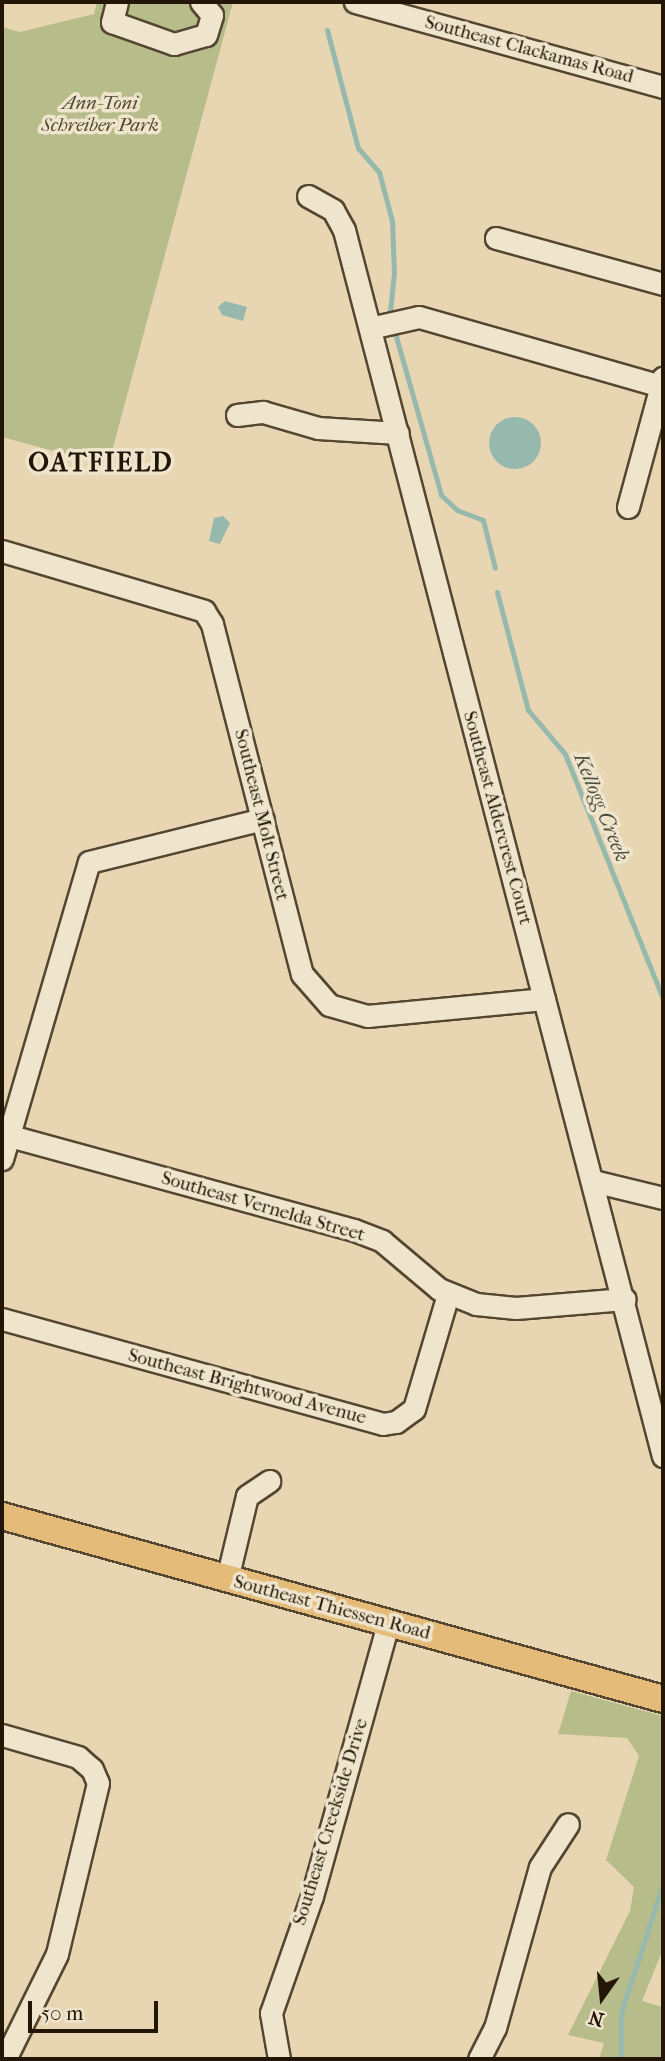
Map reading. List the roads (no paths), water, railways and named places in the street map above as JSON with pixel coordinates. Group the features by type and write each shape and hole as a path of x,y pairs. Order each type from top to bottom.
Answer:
{"main road":[{"name":"Southeast Thiessen Road","path":"2,1516 663,1699"}],"street":[{"path":"117,2 112,22 174,44 206,35 212,15 201,2"},
{"name":"Southeast Clackamas Road","path":"355,2 663,87"},
{"name":"Southeast Aldercrest Court","path":"309,196 333,210 344,230 625,1299 663,1456"},
{"path":"496,239 663,284"},
{"path":"370,328 419,317 662,382 628,507"},
{"path":"237,415 263,412 318,428 398,433"},
{"name":"Southeast Molt Street","path":"2,551 204,611 212,624 302,974 329,1005 367,1016 544,999"},
{"path":"2,1159 89,862 263,819"},
{"name":"Southeast Vernelda Street","path":"10,1136 355,1230 382,1241 448,1294 495,1308 625,1299"},
{"path":"593,1181 663,1198"},
{"name":"Southeast Brightwood Avenue","path":"2,1319 383,1423 396,1422 414,1409 448,1294"},
{"path":"227,1579 247,1496 270,1481"},
{"name":"Southeast Creekside Drive","path":"279,2059 271,2013 312,1896 388,1624"},
{"path":"2,1735 78,1758 92,1769 98,1783 57,1954 5,2059"},
{"path":"479,2059 495,2028 540,1867 568,1824"}],"water":[{"path":"225,301 247,307 243,321 222,315 218,307"},
{"path":"515,417 534,424 541,443 534,462 515,469 496,462 489,443 496,424"},
{"path":"223,516 230,523 220,544 209,541 214,518"}],"waterway":[{"name":"Kellogg Creek","path":"327,30 358,148 379,172 392,221 394,273 390,312"},
{"name":"Kellogg Creek","path":"395,333 441,495 457,510 483,520 495,568"},
{"name":"Kellogg Creek","path":"497,592 528,710 565,754 663,999"},
{"name":"Kellogg Creek","path":"621,2059 621,2013 663,1884"}],"district":[{"name":"OATFIELD","path":"101,463"}],"park label":[{"name":"Ann-Toni Schreiber Park","path":"100,115"}]}
